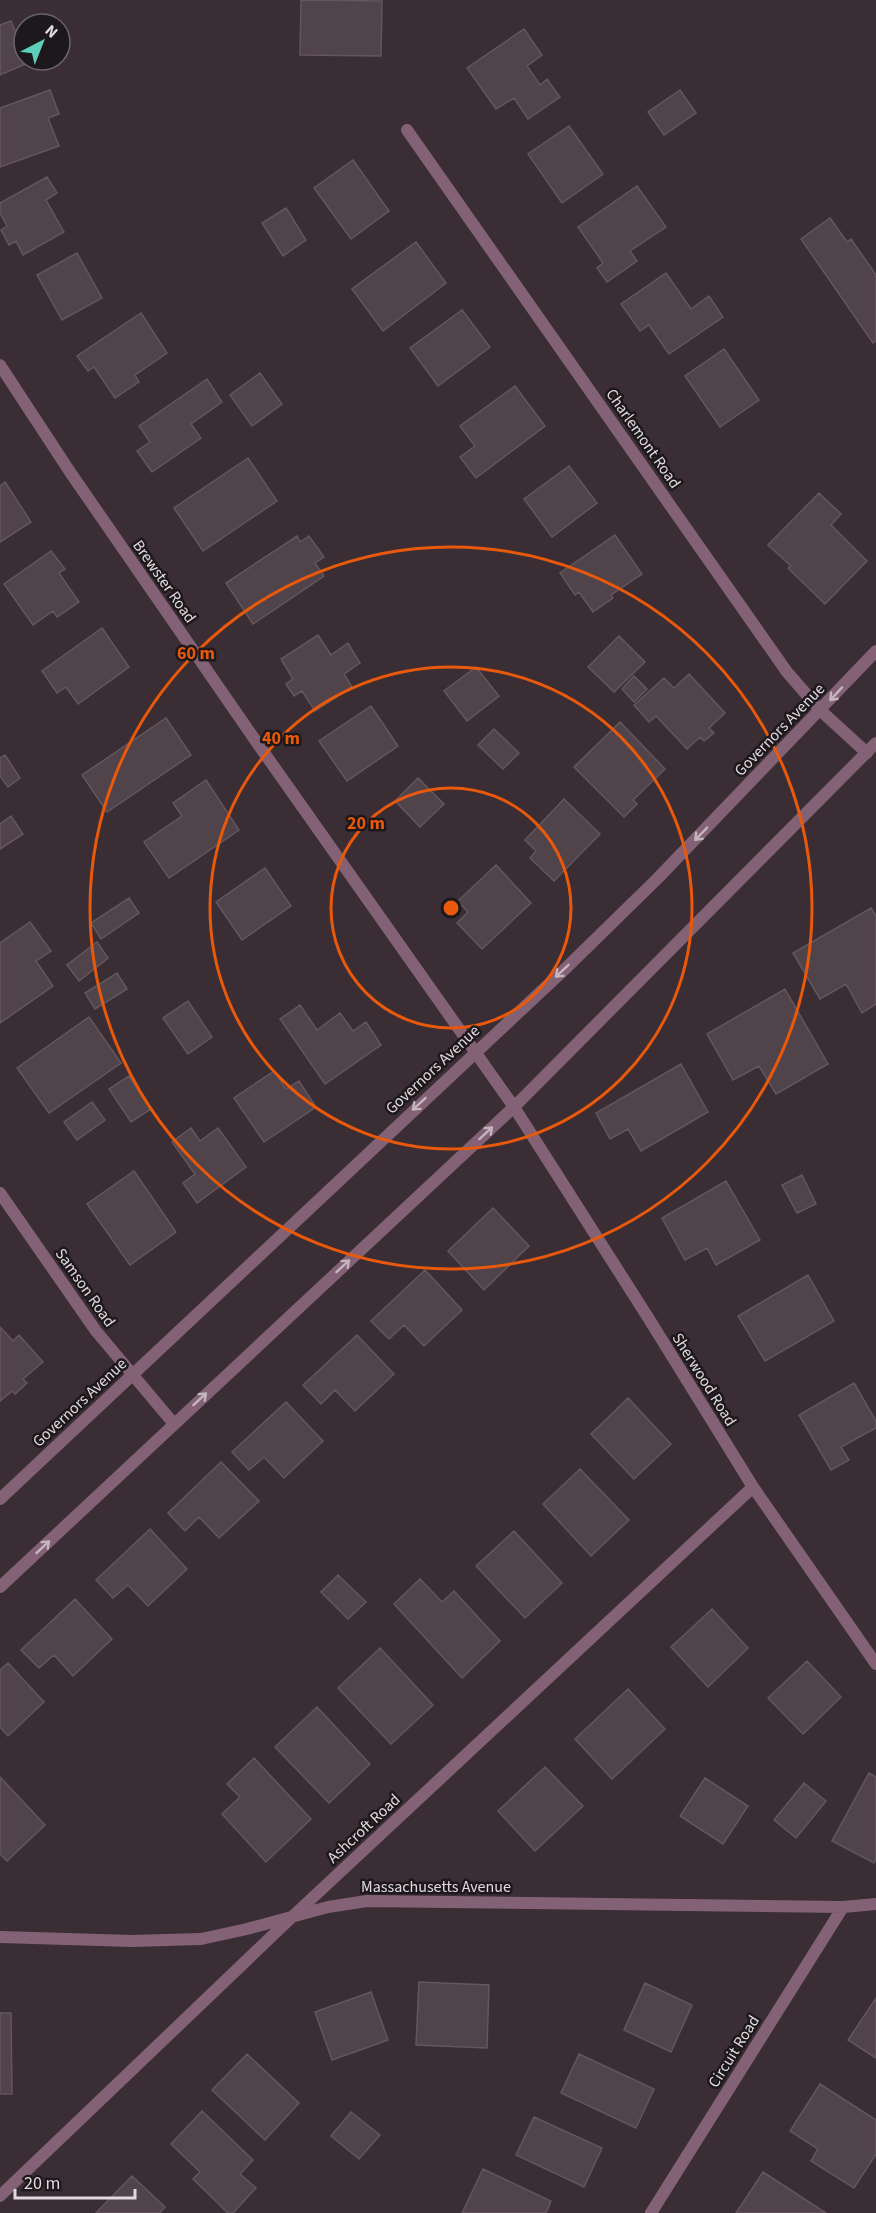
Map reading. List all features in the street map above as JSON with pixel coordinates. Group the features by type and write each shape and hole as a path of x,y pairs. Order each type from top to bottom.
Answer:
{"street":[{"name":"Charlemont Road","path":"407,130 787,672 820,710 867,753"},
{"name":"Brewster Road","path":"0,365 70,472 232,708 514,1107"},
{"name":"Governors Avenue","path":"0,1499 566,968 657,879 876,651"},
{"path":"0,1587 514,1107 876,743"},
{"name":"Sherwood Road","path":"514,1107 753,1487 876,1664"},
{"name":"Samson Road","path":"0,1193 96,1331 174,1424"},
{"name":"Ashcroft Road","path":"0,2196 293,1916 753,1487"},
{"name":"Massachusetts Avenue","path":"0,1937 132,1941 201,1939 328,1907 366,1901 843,1907 876,1904"},
{"name":"Circuit Road","path":"651,2213 843,1907"}],"building":[{"path":"301,0 382,1 381,56 300,55"},
{"path":"11,21 12,23 12,70 0,75 0,25"},
{"path":"524,29 542,55 527,66 540,85 547,79 560,97 528,119 514,98 496,109 467,68"},
{"path":"50,90 59,114 48,118 59,146 0,167 0,108"},
{"path":"680,90 696,113 664,135 648,112"},
{"path":"569,126 603,174 562,203 528,154"},
{"path":"353,160 389,211 351,239 314,188"},
{"path":"47,177 57,193 46,200 64,232 23,255 16,241 9,245 1,230 7,226 0,213 0,203"},
{"path":"637,186 666,227 630,251 637,261 607,282 597,268 603,263 578,227"},
{"path":"286,208 306,240 283,256 262,223"},
{"path":"830,218 847,242 851,239 876,275 876,341 873,343 801,239"},
{"path":"416,242 446,283 383,331 352,289"},
{"path":"77,253 102,298 62,320 37,275"},
{"path":"666,273 691,309 709,296 723,317 669,354 649,325 640,331 621,304"},
{"path":"462,310 490,347 438,386 410,348"},
{"path":"141,313 167,353 135,375 139,382 115,398 94,367 88,371 77,356"},
{"path":"724,349 759,400 720,427 685,376"},
{"path":"260,373 282,404 252,426 230,395"},
{"path":"207,379 222,402 191,424 201,438 152,472 137,451 150,442 139,426"},
{"path":"515,386 545,426 476,478 460,457 475,446 460,426"},
{"path":"248,458 277,501 203,551 174,508"},
{"path":"569,466 597,503 552,537 524,499"},
{"path":"5,482 31,522 0,542 0,486"},
{"path":"819,493 841,514 831,525 867,561 825,604 788,568 791,566 768,545"},
{"path":"615,535 642,574 611,595 613,598 593,612 579,592 575,595 560,573"},
{"path":"297,536 300,542 309,536 324,557 315,563 324,576 253,624 226,583"},
{"path":"51,551 65,569 59,573 79,602 57,617 53,611 33,625 4,584"},
{"path":"102,628 129,667 78,704 66,687 57,693 42,671"},
{"path":"318,635 331,655 348,643 360,663 344,674 352,687 315,711 302,691 294,696 286,684 293,679 281,659"},
{"path":"619,636 645,662 614,692 588,667"},
{"path":"476,667 499,696 467,721 444,691"},
{"path":"689,674 725,713 709,728 714,733 704,741 700,737 687,749 656,716 649,722 634,705 664,678 674,688"},
{"path":"634,676 647,689 634,702 622,689"},
{"path":"371,706 398,746 347,781 319,741"},
{"path":"166,718 191,755 107,812 82,775"},
{"path":"620,722 665,769 633,800 637,804 624,817 574,767"},
{"path":"494,729 519,753 503,769 478,745"},
{"path":"5,755 20,778 8,787 0,776 0,758"},
{"path":"418,778 444,804 420,827 395,801"},
{"path":"206,780 239,830 169,878 144,842 182,816 173,803"},
{"path":"564,799 600,834 554,881 530,858 536,851 525,840"},
{"path":"11,816 23,834 0,849 0,824"},
{"path":"496,865 531,903 482,949 457,923 468,912 458,901"},
{"path":"265,868 291,906 242,940 216,902"},
{"path":"129,898 139,913 101,939 91,923"},
{"path":"871,908 876,916 876,1004 862,1013 846,984 820,999 793,953"},
{"path":"30,922 51,951 36,961 53,986 0,1023 0,943"},
{"path":"97,942 108,958 79,981 67,965"},
{"path":"117,973 127,989 95,1009 85,993"},
{"path":"785,989 828,1064 776,1094 759,1066 733,1080 707,1034"},
{"path":"188,1001 212,1037 188,1054 163,1018"},
{"path":"300,1005 317,1030 340,1013 353,1031 366,1022 381,1045 325,1084 280,1019"},
{"path":"89,1017 121,1063 49,1113 17,1068"},
{"path":"681,1064 708,1112 641,1151 628,1129 610,1139 596,1113"},
{"path":"274,1071 286,1089 299,1081 316,1107 264,1142 234,1098"},
{"path":"129,1076 151,1109 131,1122 109,1089"},
{"path":"92,1102 105,1120 77,1140 64,1122"},
{"path":"191,1128 200,1141 218,1128 246,1167 197,1203 183,1183 195,1174 172,1142"},
{"path":"134,1171 176,1232 130,1265 87,1204"},
{"path":"802,1175 816,1204 797,1213 782,1185"},
{"path":"726,1181 760,1240 716,1265 707,1248 685,1260 662,1218"},
{"path":"493,1208 529,1246 484,1290 448,1251"},
{"path":"425,1270 462,1310 424,1346 404,1325 389,1339 371,1321"},
{"path":"808,1275 834,1321 765,1361 738,1316"},
{"path":"0,1327 13,1341 19,1335 43,1362 23,1379 27,1383 15,1394 12,1391 0,1401"},
{"path":"357,1335 394,1374 355,1411 335,1390 321,1404 303,1385"},
{"path":"854,1383 876,1421 876,1428 841,1447 849,1460 831,1470 799,1415"},
{"path":"628,1398 671,1444 634,1479 591,1434"},
{"path":"286,1402 323,1441 284,1478 264,1457 249,1470 232,1452"},
{"path":"221,1462 259,1501 219,1538 199,1517 185,1531 168,1513"},
{"path":"580,1469 629,1520 591,1556 543,1504"},
{"path":"150,1529 187,1569 148,1606 128,1585 113,1598 96,1580"},
{"path":"514,1531 562,1583 525,1618 476,1566"},
{"path":"338,1575 366,1602 348,1619 321,1592"},
{"path":"420,1579 442,1602 454,1591 500,1641 462,1678 394,1604"},
{"path":"75,1599 112,1639 73,1676 54,1655 39,1668 21,1650"},
{"path":"712,1609 748,1648 708,1687 671,1647"},
{"path":"380,1648 433,1705 391,1744 338,1688"},
{"path":"807,1661 841,1697 803,1734 768,1698"},
{"path":"8,1663 44,1702 8,1736 0,1727 0,1670"},
{"path":"628,1689 665,1729 612,1779 575,1739"},
{"path":"317,1707 370,1764 329,1803 275,1747"},
{"path":"254,1758 311,1819 266,1862 222,1814 240,1797 227,1784"},
{"path":"545,1767 583,1806 535,1851 498,1811"},
{"path":"869,1773 876,1777 876,1858 874,1863 832,1841"},
{"path":"0,1777 45,1825 7,1861 0,1854"},
{"path":"705,1778 748,1806 723,1844 680,1816"},
{"path":"804,1783 826,1801 796,1838 774,1820"},
{"path":"419,1982 489,1985 487,2048 416,2045"},
{"path":"645,1983 692,2005 671,2052 624,2030"},
{"path":"371,1992 388,2040 332,2060 315,2012"},
{"path":"876,1998 876,2058 848,2040"},
{"path":"0,2013 11,2013 12,2094 0,2094"},
{"path":"247,2054 299,2103 265,2140 212,2090"},
{"path":"579,2054 654,2089 636,2128 561,2093"},
{"path":"820,2084 876,2120 876,2154 854,2188 811,2161 818,2149 790,2131"},
{"path":"202,2111 253,2160 240,2174 256,2188 233,2213 228,2213 193,2179 200,2172 171,2144"},
{"path":"351,2112 380,2135 359,2159 331,2136"},
{"path":"534,2117 602,2148 584,2187 516,2155"},
{"path":"483,2169 551,2201 546,2213 462,2213"},
{"path":"763,2172 826,2213 736,2213"},
{"path":"132,2176 165,2207 160,2213 96,2213"}]}
